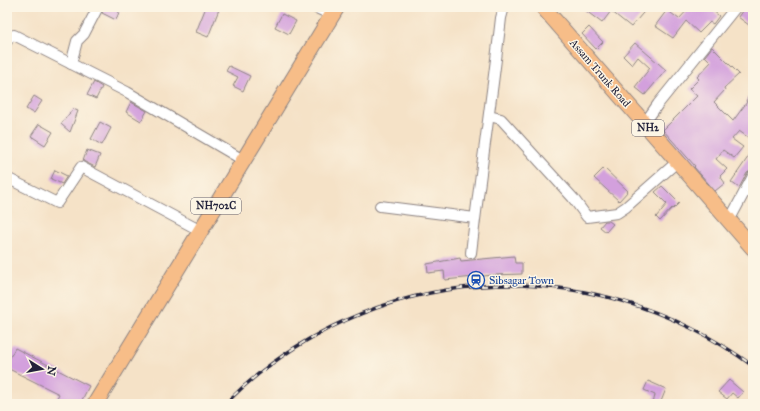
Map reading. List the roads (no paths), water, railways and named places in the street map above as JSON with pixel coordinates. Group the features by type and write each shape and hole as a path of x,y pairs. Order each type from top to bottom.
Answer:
{"highway":[{"name":"Assam Trunk Road","path":"543,7 753,248"},
{"name":"NH702C","path":"95,404 335,11"}],"street":[{"path":"71,64 77,41 84,34 98,7"},
{"path":"314,7 335,11"},
{"path":"471,253 481,165 489,116 501,18 504,7"},
{"path":"644,124 658,104 736,7"},
{"path":"7,41 9,37 14,36 127,92 243,160"},
{"path":"489,116 501,120 573,198 587,217 617,214 677,162"},
{"path":"7,178 57,203 81,167 201,230"},
{"path":"729,221 753,176"},
{"path":"380,206 475,218"}],"railway":[{"path":"225,404 282,356 345,320 412,297 482,286 552,287 622,301 689,327 753,366"}],"place":[{"name":"Sibsagar Town","path":"476,280"}]}
